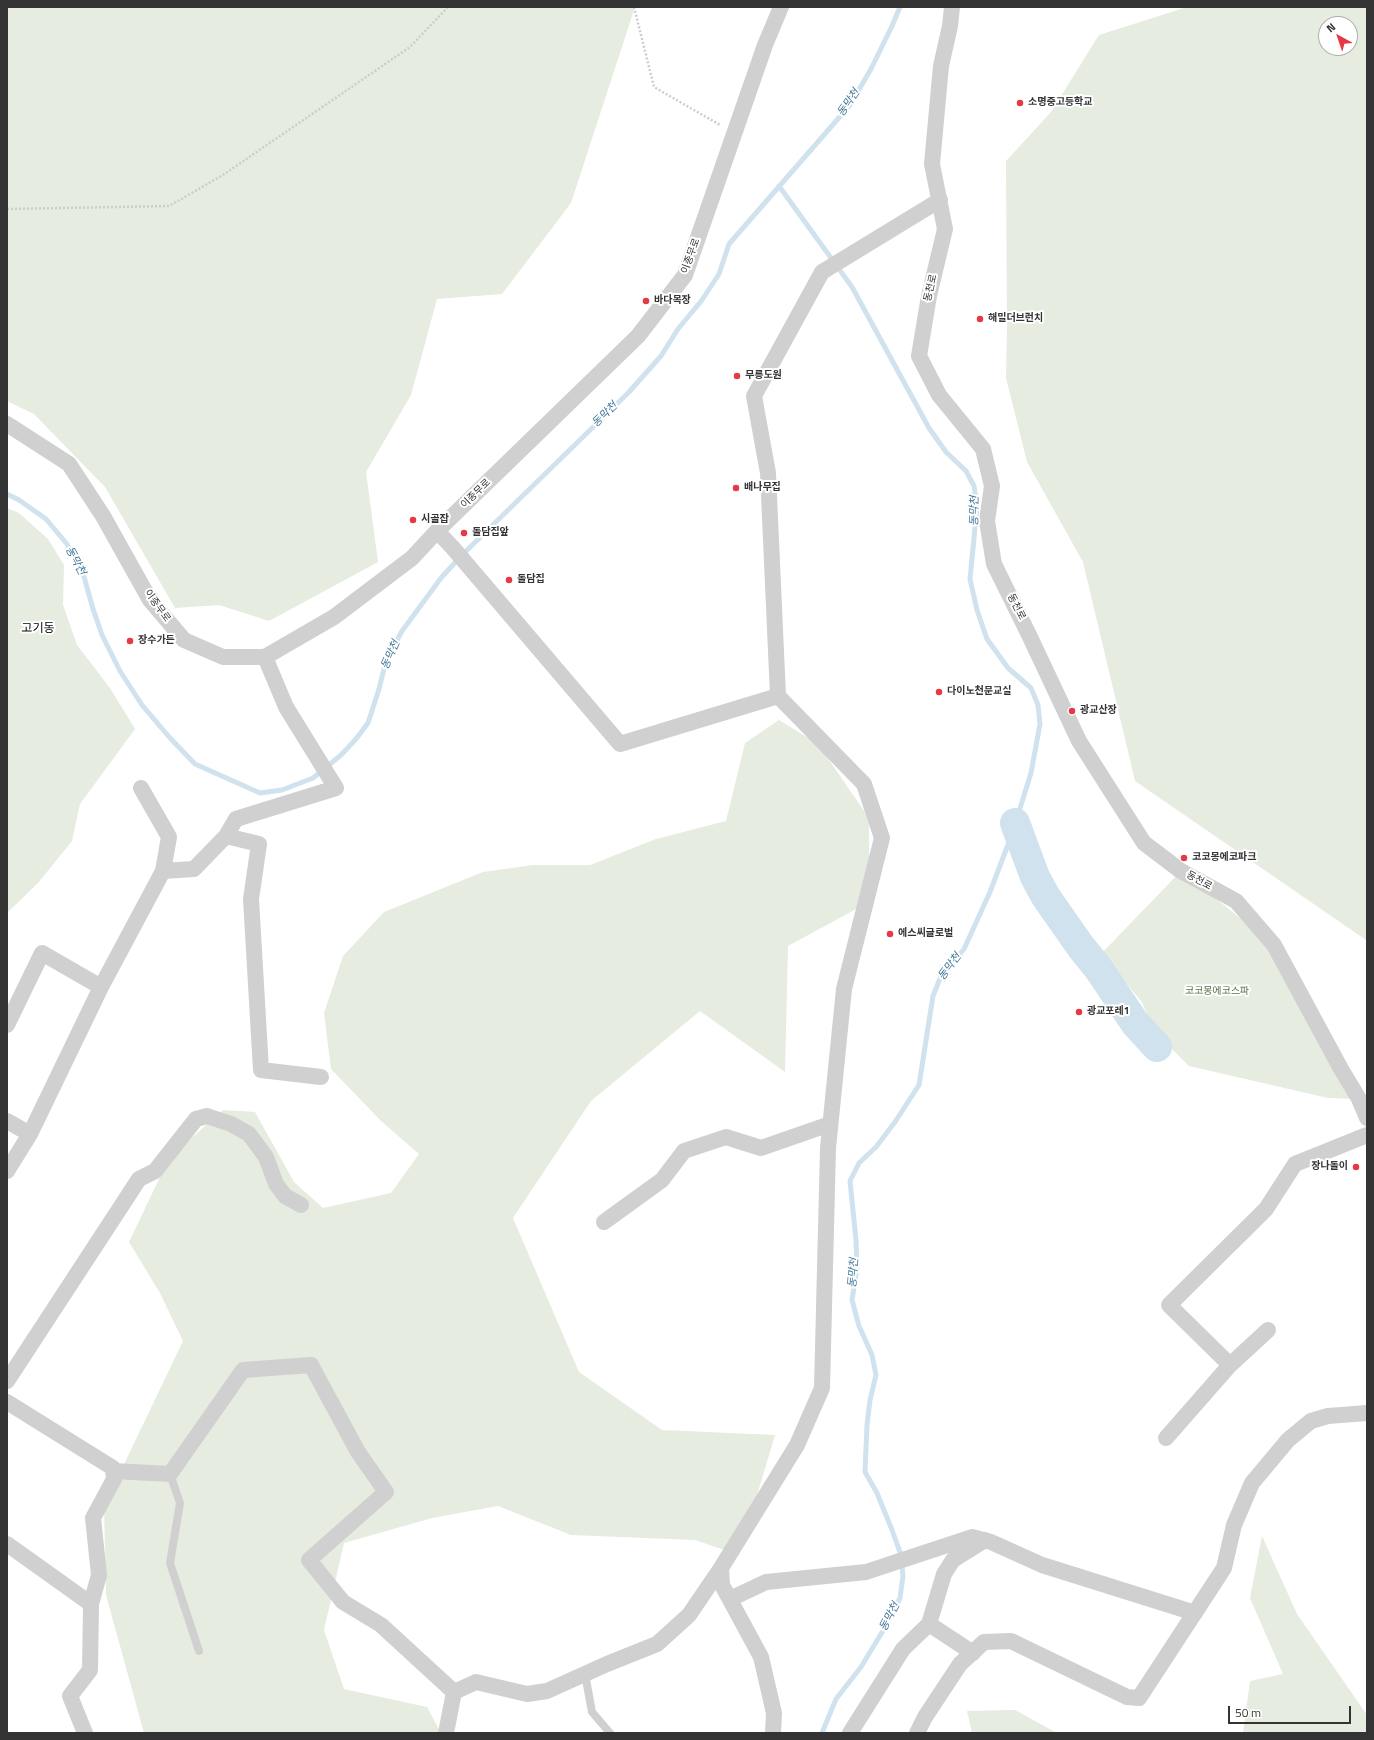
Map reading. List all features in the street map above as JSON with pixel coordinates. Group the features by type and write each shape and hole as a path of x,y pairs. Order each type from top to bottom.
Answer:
{"street":[{"name":"이종무로","path":"7,424 68,464 103,516 150,600 184,640 223,657 265,657 334,617 412,558 437,531 638,336 685,275 765,45 781,7"},
{"name":"동천로","path":"952,7 950,26 941,66 932,164 946,229 929,296 920,356 939,395 983,449 992,486 987,521 994,564 1030,636 1079,741 1144,843 1181,871 1236,901 1274,945 1341,1070 1359,1099 1367,1118"},
{"path":"454,1692 476,1682 527,1694 547,1691 657,1644 689,1615 721,1568 797,1445 822,1388 830,1124 844,989 882,838 864,784 778,696 768,473 754,396 822,272 940,200"},
{"path":"437,531 468,564 620,744 778,696"},
{"path":"163,871 194,869 226,836 236,819 336,788 321,766 286,707 265,657"},
{"path":"7,1171 30,1134 101,987 163,871 169,837 141,788"},
{"path":"226,836 259,844 251,899 261,1070 321,1077"},
{"path":"7,1025 42,954 101,987"},
{"path":"7,1381 139,1178 155,1170 196,1119 207,1116 231,1124 249,1134 266,1157 276,1184 285,1196 301,1205"},
{"path":"7,1121 30,1134"},
{"path":"604,1222 662,1180 684,1151 726,1137 761,1148 830,1124"},
{"path":"1230,1365 1169,1305 1266,1209 1295,1164 1367,1135"},
{"path":"1166,1438 1230,1365 1268,1330"},
{"path":"113,1471 170,1474 243,1370 311,1365 358,1452 386,1492 309,1560 343,1602 381,1625 454,1692"},
{"path":"7,1402 113,1468 114,1479 93,1518 99,1575 92,1604 90,1670 70,1696 85,1733"},
{"path":"917,1733 924,1717 960,1664 984,1642 1011,1641 1127,1697 1139,1698 1147,1688 1224,1568 1234,1525 1252,1483 1288,1440 1311,1421 1328,1416 1367,1413"},
{"path":"730,1599 766,1582 866,1572 972,1537 985,1540 1042,1565 1195,1613"},
{"path":"850,1733 903,1649 929,1624 944,1574 953,1560 985,1540"},
{"path":"7,1544 92,1604"},
{"path":"721,1568 722,1585 761,1657 774,1713 773,1733"},
{"path":"929,1624 973,1652"},
{"path":"446,1733 454,1692"}],"lane":[{"path":"170,1474 180,1503 170,1563 199,1651"},
{"path":"585,1674 592,1712 610,1733"}],"path":[{"path":"7,209 169,206 223,175 410,47 448,7"},
{"path":"634,7 654,86 735,133"}],"green space":[{"path":"7,7 635,7 571,203 502,294 437,299 411,395 366,472 378,562 269,621 219,605 175,608 105,487 34,414 7,401"},
{"path":"1187,7 1367,7 1367,944 1366,940 1135,781 1083,562 1027,462 1006,378 1006,161 1051,112 1099,35"},
{"path":"7,508 19,513 48,539 64,565 63,605 77,645 110,688 135,729 80,804 72,841 38,883 7,913"},
{"path":"779,720 818,744 869,818 869,902 788,946 785,1072 700,1011 591,1101 513,1218 579,1372 662,1430 775,1435 739,1555 695,1540 571,1535 498,1506 432,1518 344,1543 324,1630 344,1689 427,1707 441,1733 144,1733 106,1595 104,1506 183,1341 160,1293 129,1242 169,1158 223,1110 255,1112 294,1182 323,1208 391,1193 419,1154 381,1121 331,1069 324,1013 343,956 384,912 483,872 533,865 590,865 656,839 726,821 745,743"},
{"name":"코코몽에코스파","path":"1181,871 1274,945 1359,1099 1328,1098 1189,1066 1154,1031 1142,1002 1101,954"},
{"path":"1262,1536 1297,1614 1367,1715 1367,1733 1243,1733 1250,1681 1283,1674 1250,1598"},
{"path":"1015,1710 1057,1733 972,1733 967,1711"}],"waterway":[{"name":"동막천","path":"7,494 19,500 46,519 67,544 83,573 102,635 120,671 142,705 170,738 195,764 260,793 282,790 313,778 341,755 368,723 386,661 402,631 441,578 461,556 629,392 661,356 678,329 702,300 719,274 729,244 850,105 871,69 900,7"},
{"name":"동막천","path":"779,186 852,287 929,428 946,452 966,471 974,486 977,507 970,579 977,610 987,639 1008,668 1031,688 1038,705 1040,724 1031,773 1012,834 990,892 964,949 941,976 933,996 919,1085 895,1122 876,1147 859,1163 850,1181 856,1240 857,1268 852,1300 859,1326 872,1355 876,1375 870,1400 867,1425 865,1472 877,1493 892,1530 901,1555 903,1576 900,1598 884,1629 861,1667 836,1699 822,1733"},
{"name":"동막천","path":"1015,823 1035,877 1046,897 1081,947 1098,968 1135,1023 1157,1047"}],"place":[{"name":"소명중고등학교","path":"1020,103"},
{"name":"바다목장","path":"646,301"},
{"name":"해밀더브런치","path":"980,319"},
{"name":"무릉도원","path":"737,376"},
{"name":"배나무집","path":"736,488"},
{"name":"시골잡","path":"413,520"},
{"name":"돌담집앞","path":"464,533"},
{"name":"돌담집","path":"509,580"},
{"name":"장수가든","path":"130,641"},
{"name":"다이노천문교실","path":"939,692"},
{"name":"광교산장","path":"1072,711"},
{"name":"코코몽에코파크","path":"1184,858"},
{"name":"에스씨글로벌","path":"890,934"},
{"name":"광교포레1","path":"1079,1012"},
{"name":"장나돌이","path":"1356,1167"}],"district":[{"name":"고기동","path":"38,629"}]}
